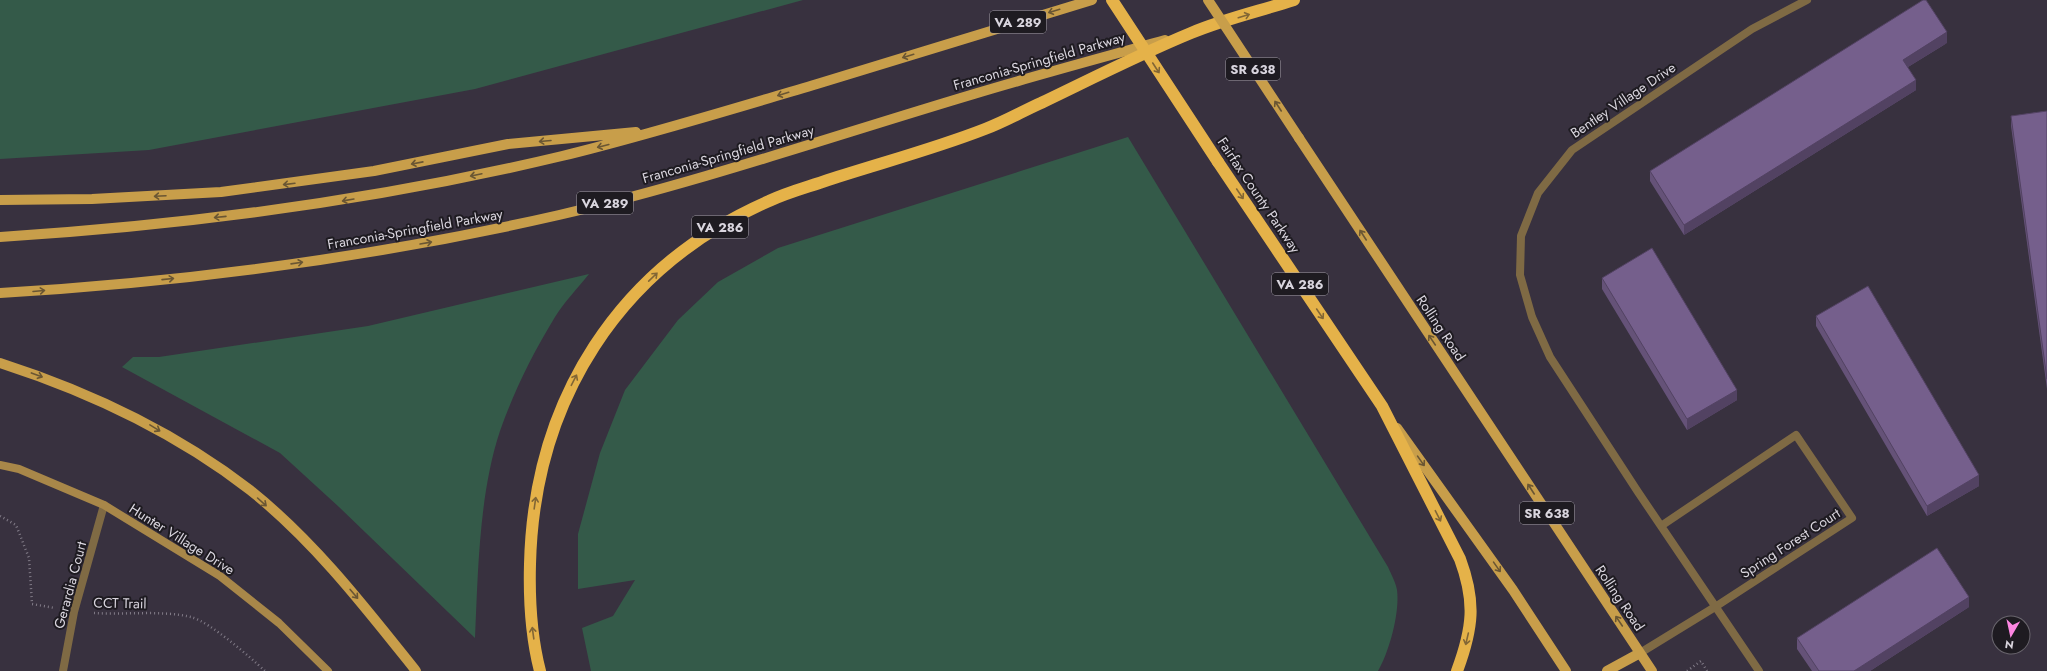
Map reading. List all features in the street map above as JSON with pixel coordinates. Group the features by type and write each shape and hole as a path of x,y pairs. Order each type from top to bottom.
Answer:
{"highway":[{"name":"Fairfax County Parkway","path":"1112,0 1218,162 1382,406"},
{"name":"VA 286","path":"540,671 531,620 531,540 542,466 552,432 566,397 585,361 608,324 633,296 662,268 695,242 733,219 770,200 986,129 1193,32 1294,0"},
{"name":"VA 286","path":"1382,406 1460,559 1468,581 1471,604 1470,626 1465,648 1457,671"}],"main road":[{"name":"VA 289","path":"0,237 243,215 348,200 451,180 561,156 668,129 1092,0"},
{"name":"Rolling Road","path":"1208,0 1652,671"},
{"name":"Franconia-Springfield Parkway","path":"0,294 133,283 238,272 345,256 484,231 661,189 973,94 1193,32"},
{"path":"0,200 92,199 221,192 374,171 508,144 668,129"},
{"path":"0,363 75,390 150,425 191,450 250,491 304,540 343,582 416,671"},
{"path":"1382,406 1513,590 1566,671"},
{"path":"1607,671 1640,653"}],"street":[{"name":"Bentley Village Drive","path":"1661,526 1550,357 1532,317 1520,275 1521,236 1538,193 1572,150 1752,29 1807,0"},
{"name":"Spring Forest Court","path":"1640,653 1715,607 1852,518 1796,435 1661,526"},
{"name":"Hunter Village Drive","path":"0,465 19,469 104,505 220,576 279,622 328,671"},
{"name":"Gerardia Court","path":"63,671 74,612 104,505"},
{"path":"1661,526 1759,671"}],"path":[{"name":"CCT Trail","path":"0,516 16,526 29,558 32,604 74,612 121,615 166,614 193,617 222,635 265,671"},
{"path":"1687,671 1702,661 1707,671"}],"green space":[{"path":"0,0 803,0 475,89 149,150 0,159"},
{"path":"1128,137 1388,567 1395,581 1397,590 1397,610 1393,632 1386,654 1378,671 591,671 582,628 613,616 635,580 578,589 578,534 600,453 625,390 678,320 718,282 778,248"},
{"path":"589,274 563,306 547,331 518,387 500,431 493,455 484,507 479,560 475,638 339,507 280,453 122,367 133,357 159,357 368,326"}],"building":[{"path":"1923,0 1926,0 1947,32 1903,60 1916,80 1684,225 1650,171"},
{"path":"2047,111 2047,379 2011,116"},
{"path":"1652,248 1737,390 1687,419 1602,278"},
{"path":"1868,286 1979,475 1927,506 1816,316"},
{"path":"1937,548 1969,597 1854,671 1819,671 1797,638"}]}
